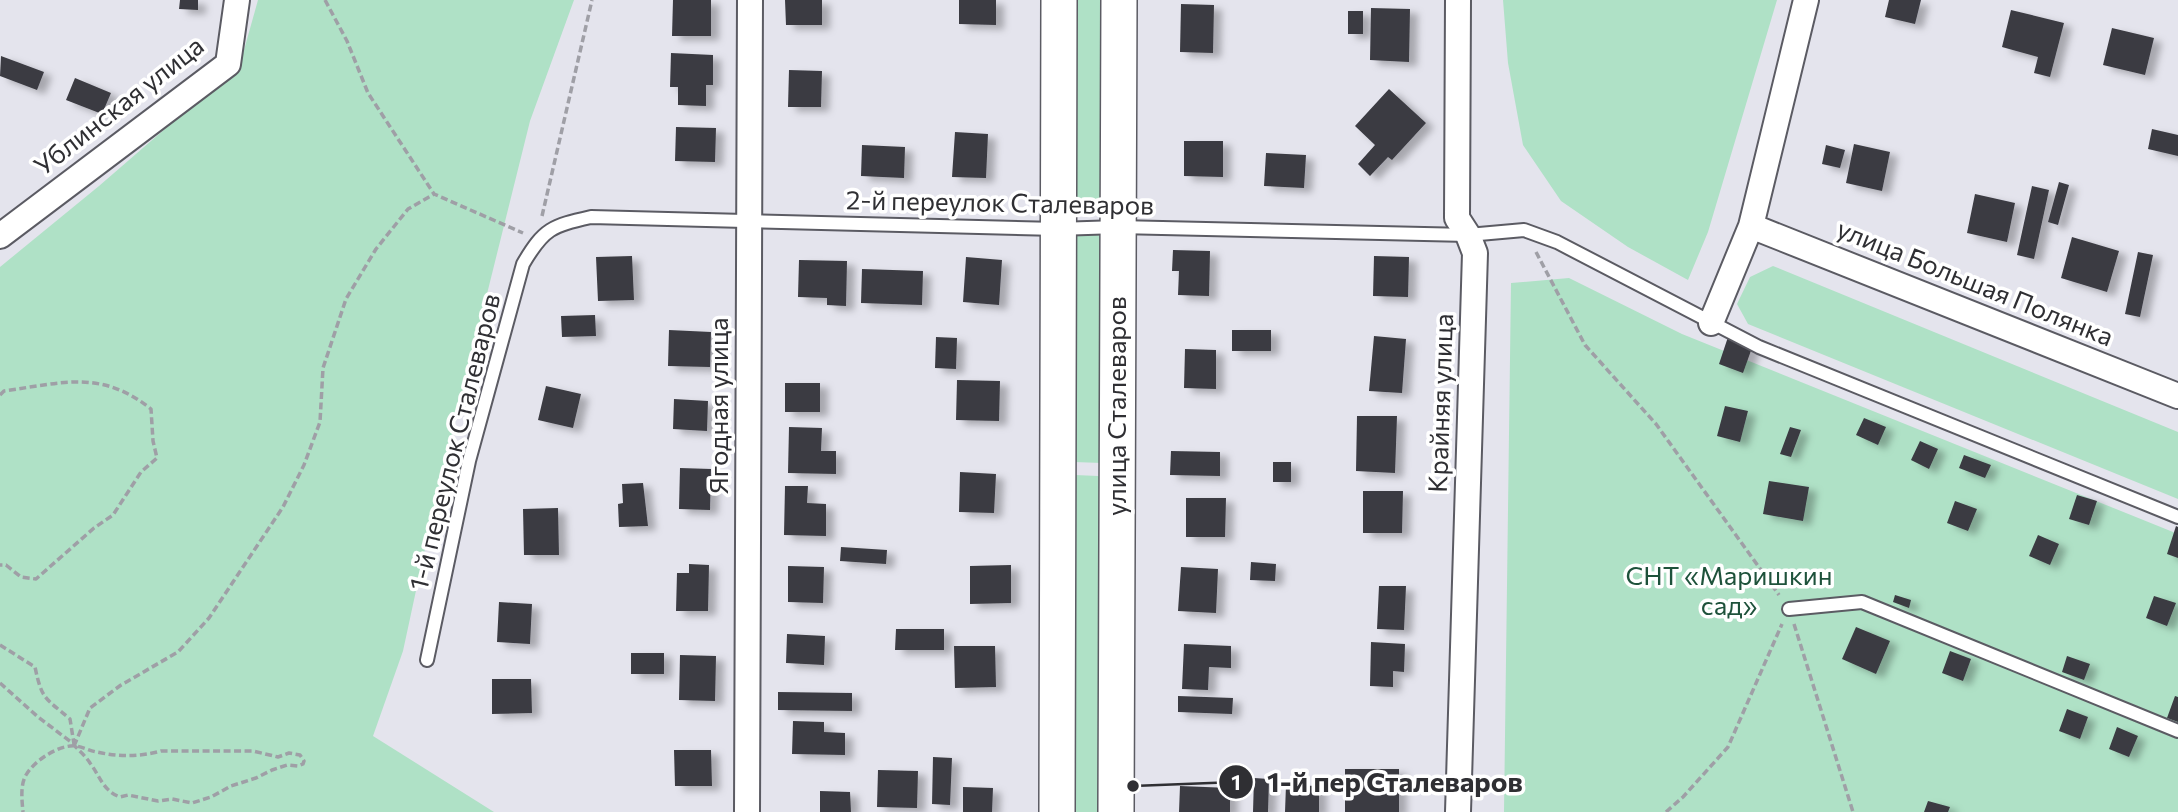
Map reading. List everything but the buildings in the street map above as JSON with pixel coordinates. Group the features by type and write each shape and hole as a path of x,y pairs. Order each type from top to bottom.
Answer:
{"main road":[{"path":"1057,812 1059,0"},
{"name":"улица Сталеваров","path":"1116,812 1119,0"},
{"path":"1058,469 1117,471"}],"street":[{"name":"Ублинская улица","path":"0,236 228,64 237,0"},
{"name":"Ягодная улица","path":"747,812 750,0"},
{"name":"Крайняя улица","path":"1458,0 1457,218 1468,234 1475,253 1458,812"},
{"path":"1711,323 1751,226 1806,0"},
{"name":"улица Большая Полянка","path":"1751,226 2178,396"}],"lane":[{"name":"2-й переулок Сталеваров","path":"537,239 561,224 591,217 1058,229 1118,227 1468,234 1524,230"},
{"path":"1524,230 1557,242 1759,347 2178,517"},
{"name":"1-й переулок Сталеваров","path":"427,660 469,461 523,264 537,239"},
{"path":"1789,609 1862,602 2178,731"}],"path":[{"path":"325,0 347,41 368,93 434,194 537,239 592,0"},
{"path":"74,746 90,708 121,685 178,652 209,618 283,507 304,465 320,422 323,368 346,299 376,249 408,209 434,194"},
{"path":"1524,230 1585,345 1656,424 1789,609 1853,812"},
{"path":"0,395 4,391 82,381 104,383 134,395 151,409 157,458 141,472 113,515 94,528 36,579 21,577 6,565 0,565"},
{"path":"1666,812 1728,747 1789,609"},
{"path":"0,645 35,667 45,700 70,719 74,746"},
{"path":"0,683 74,746 89,761 104,787 120,797 128,795 158,801 172,799 192,803 272,770 287,765 298,766 304,761 300,755 289,753 278,758 253,751 161,751 119,757 74,746 61,748 41,759 26,776 22,798 23,812"}],"green space":[{"path":"258,0 574,0 530,121 434,507 403,651 373,736 494,812 0,812 0,267 181,115 242,57"},
{"path":"1069,0 1111,0 1110,202 1099,215 1083,216 1068,201"},
{"path":"1503,0 1777,0 1708,232 1688,280 1628,247 1561,201 1523,145 1508,63"},
{"path":"1098,234 1109,254 1102,463 1074,462 1067,252 1078,235"},
{"path":"1773,266 2178,432 2178,499 1748,324 1737,304 1750,277"},
{"name":"СНТ «Маришкин сад»","path":"1569,278 1682,334 2178,534 2178,812 1504,812 1511,283"},
{"path":"1075,475 1098,476 1107,483 1106,812 1066,812"}],"place":[{"name":"1-й пер Сталеваров","path":"1133,786"}]}
